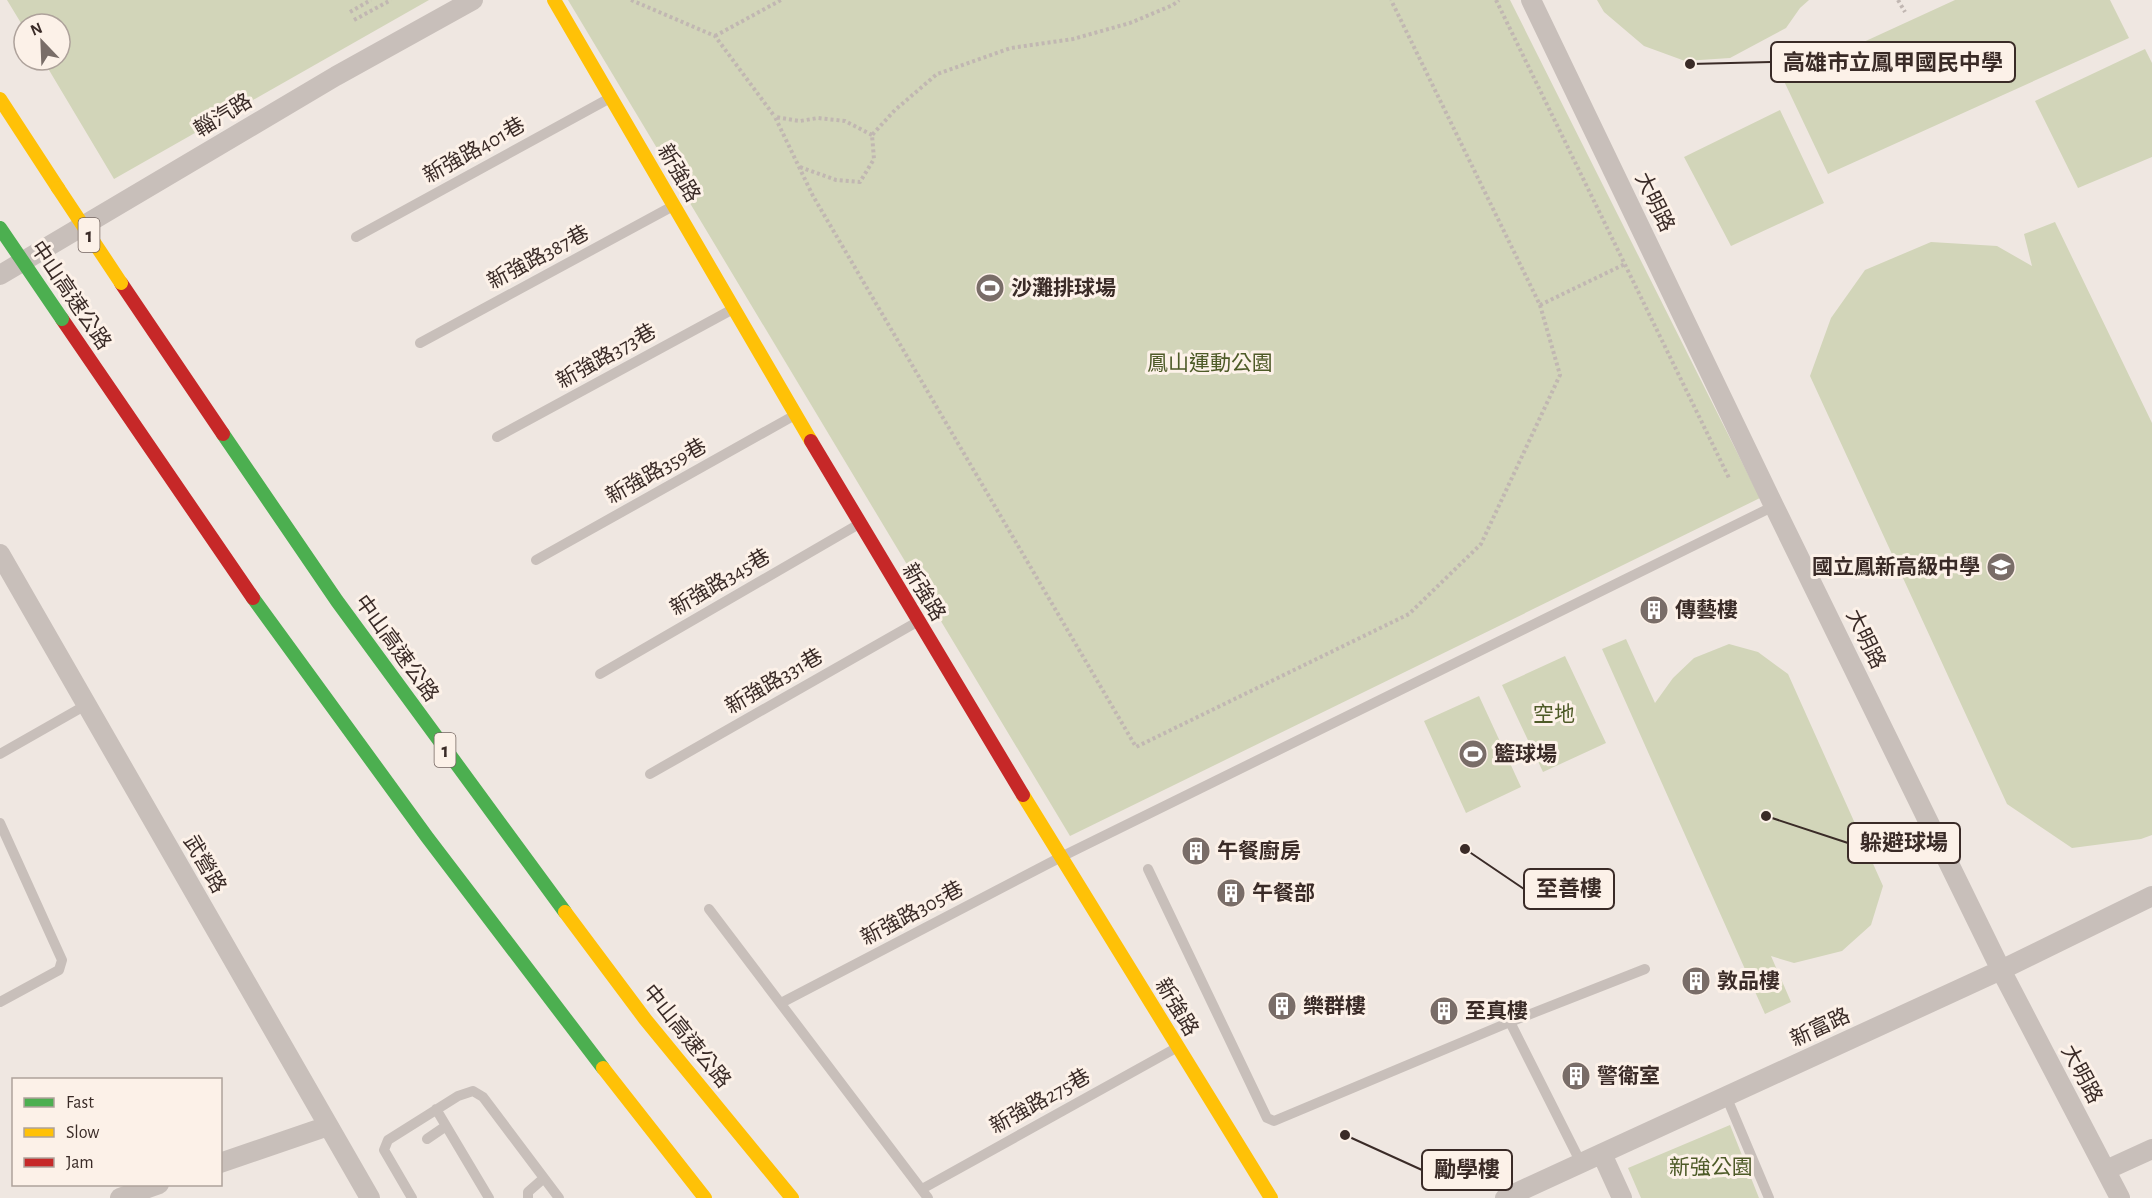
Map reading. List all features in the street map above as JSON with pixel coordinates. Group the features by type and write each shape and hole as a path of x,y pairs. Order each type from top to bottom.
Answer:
{"main road":[{"name":"新強路","path":"554,0 917,621 1271,1198"},
{"name":"中山高速公路","path":"0,99 121,283 337,601 496,820 645,1019 792,1198"},
{"name":"中山高速公路","path":"0,228 264,616 483,912 705,1198"}],"street":[{"name":"輜汽路","path":"0,275 336,76 473,0"},
{"name":"大明路","path":"1531,0 1774,506 2001,970 2120,1198"},
{"name":"武營路","path":"0,554 370,1198"},
{"name":"新富路","path":"1505,1198 2001,970 2152,896"},
{"path":"222,1162 328,1126"},
{"path":"2106,1170 2152,1149"},
{"path":"1602,1154 1622,1198"},
{"path":"120,1198 156,1186"}],"lane":[{"name":"新強路401巷","path":"356,237 611,98"},
{"name":"新強路387巷","path":"420,343 674,206"},
{"name":"新強路373巷","path":"497,437 733,309"},
{"name":"新強路359巷","path":"536,560 795,415"},
{"name":"新強路305巷","path":"782,1003 1061,857 1774,506"},
{"name":"新強路345巷","path":"600,674 860,524"},
{"name":"新強路331巷","path":"650,774 917,621"},
{"path":"0,754 86,705"},
{"path":"0,823 62,960 59,970 0,1002"},
{"path":"1148,869 1267,1118 1274,1121 1510,1022 1645,969"},
{"path":"709,909 925,1194"},
{"path":"1510,1022 1581,1163"},
{"name":"新強路275巷","path":"925,1194 1177,1048"},
{"path":"412,1198 384,1150 388,1140 458,1095 473,1091 483,1096 559,1198"},
{"path":"1726,1096 1769,1198"},
{"path":"436,1109 484,1196"},
{"path":"427,1139 446,1126"},
{"path":"528,1198 528,1192 544,1178"}],"path":[{"path":"350,12 370,0"},
{"path":"354,20 391,0"},
{"path":"631,0 715,36 775,117 813,196 1136,747 1408,614 1481,543 1560,375 1540,305 1391,0"},
{"path":"715,36 781,0"},
{"path":"798,166 836,180 860,182 874,159 872,135 895,110 937,74 1011,48 1073,39 1130,23 1173,5 1179,0"},
{"path":"1496,0 1730,480"},
{"path":"1898,0 1905,12"},
{"path":"775,117 800,121 818,118 845,121 872,135"},
{"path":"1540,305 1625,264"}],"green space":[{"path":"7,0 429,0 114,179 50,72 72,72 72,12 14,12"},
{"name":"鳳山運動公園","path":"568,0 1510,0 1760,498 1070,836"},
{"path":"1597,0 1809,0 1800,8 1786,28 1730,58 1685,61 1644,46 1604,12"},
{"path":"1955,0 2110,0 2129,38 1828,174 1783,79"},
{"path":"2145,49 2152,63 2152,157 2078,188 2035,101"},
{"path":"1780,110 1824,203 1731,246 1684,157"},
{"path":"2055,222 2152,423 2152,835 2141,839 2072,848 2007,804 1810,376 1831,318 1865,270 1931,242 1997,246 2032,266 2024,234"},
{"path":"1626,639 1655,703 1673,678 1694,658 1729,644 1758,652 1788,674 1883,886 1871,925 1842,951 1794,963 1771,956 1791,1002 1765,1014 1602,649"},
{"name":"空地","path":"1565,656 1606,743 1543,772 1502,685"},
{"name":"籃球場","path":"1479,696 1521,787 1466,813 1424,721"},
{"name":"新強公園","path":"1730,1125 1759,1198 1641,1198 1628,1168"}],"traffic: fast":[{"path":"0,228 62,319"},
{"path":"223,434 337,601 565,912"},
{"path":"253,598 427,837 603,1068"}],"traffic: slow":[{"path":"554,0 811,441"},
{"path":"0,99 58,188"},
{"path":"58,188 121,283"},
{"path":"1023,795 1271,1198"},
{"path":"565,912 645,1019 792,1198"},
{"path":"603,1068 705,1198"}],"traffic: jam":[{"path":"121,283 223,434"},
{"path":"62,319 253,598"},
{"path":"811,441 1023,795"}],"place":[{"name":"高雄市立鳳甲國民中學","path":"1690,64"},
{"name":"沙灘排球場","path":"990,288"},
{"name":"國立鳳新高級中學","path":"2001,567"},
{"name":"傳藝樓","path":"1654,610"},
{"name":"籃球場","path":"1473,754"},
{"name":"躲避球場","path":"1766,816"},
{"name":"至善樓","path":"1465,849"},
{"name":"午餐廚房","path":"1196,851"},
{"name":"午餐部","path":"1231,893"},
{"name":"敦品樓","path":"1696,981"},
{"name":"樂群樓","path":"1282,1006"},
{"name":"至真樓","path":"1444,1011"},
{"name":"警衛室","path":"1576,1076"},
{"name":"勵學樓","path":"1345,1135"}]}
